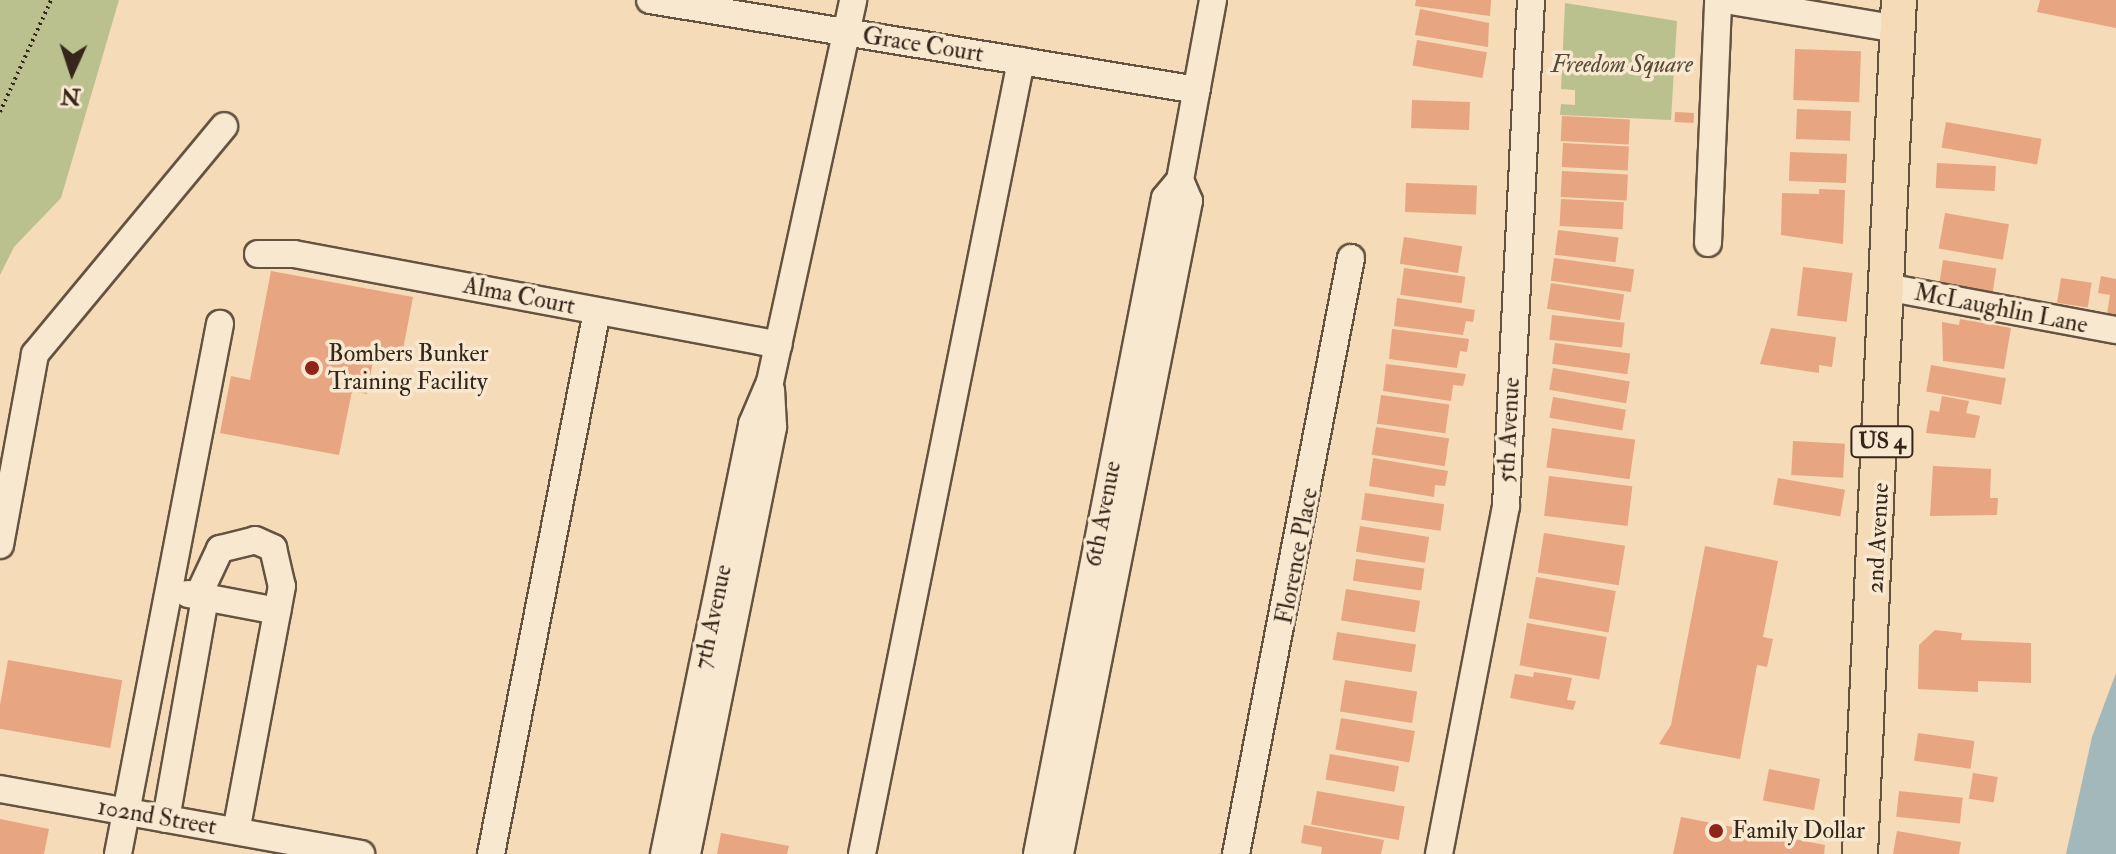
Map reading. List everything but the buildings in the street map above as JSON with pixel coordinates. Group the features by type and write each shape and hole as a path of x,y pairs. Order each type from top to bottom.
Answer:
{"main road":[{"name":"2nd Avenue","path":"1860,854 1899,15"}],"street":[{"name":"Grace Court","path":"650,0 1197,90"},
{"name":"7th Avenue","path":"664,854 752,424 770,382 779,345 853,0"},
{"name":"6th Avenue","path":"1037,854 1165,198 1180,180 1213,0"},
{"name":"5th Avenue","path":"1439,854 1506,506 1531,0"},
{"path":"1708,243 1718,0"},
{"path":"1726,0 1899,15"},
{"path":"862,854 1021,61"},
{"path":"0,545 35,354 224,126"},
{"name":"6th Avenue","path":"1060,854 1189,201 1180,180"},
{"name":"Alma Court","path":"258,254 294,254 779,345"},
{"name":"Florence Place","path":"1236,854 1351,258"},
{"name":"McLaughlin Lane","path":"1886,287 2116,330"},
{"path":"491,854 597,311"},
{"path":"118,854 220,324"},
{"name":"7th Avenue","path":"687,854 773,427 770,382"},
{"path":"166,819 202,597 220,549 255,540 273,548 281,565 277,611 236,831"},
{"path":"169,588 277,611"},
{"name":"102nd Street","path":"0,789 344,852"}],"path":[{"path":"0,112 51,0"}],"green space":[{"path":"0,0 119,0 61,198 14,247 0,275"},
{"name":"Freedom Square","path":"1565,3 1677,21 1671,120 1560,115 1561,104 1575,105 1575,90 1561,89"}],"shaded area":[{"path":"2116,673 2116,854 2066,854 2092,737"}],"place":[{"name":"Bombers Bunker Training Facility","path":"312,368"},
{"name":"Family Dollar","path":"1716,831"}]}
